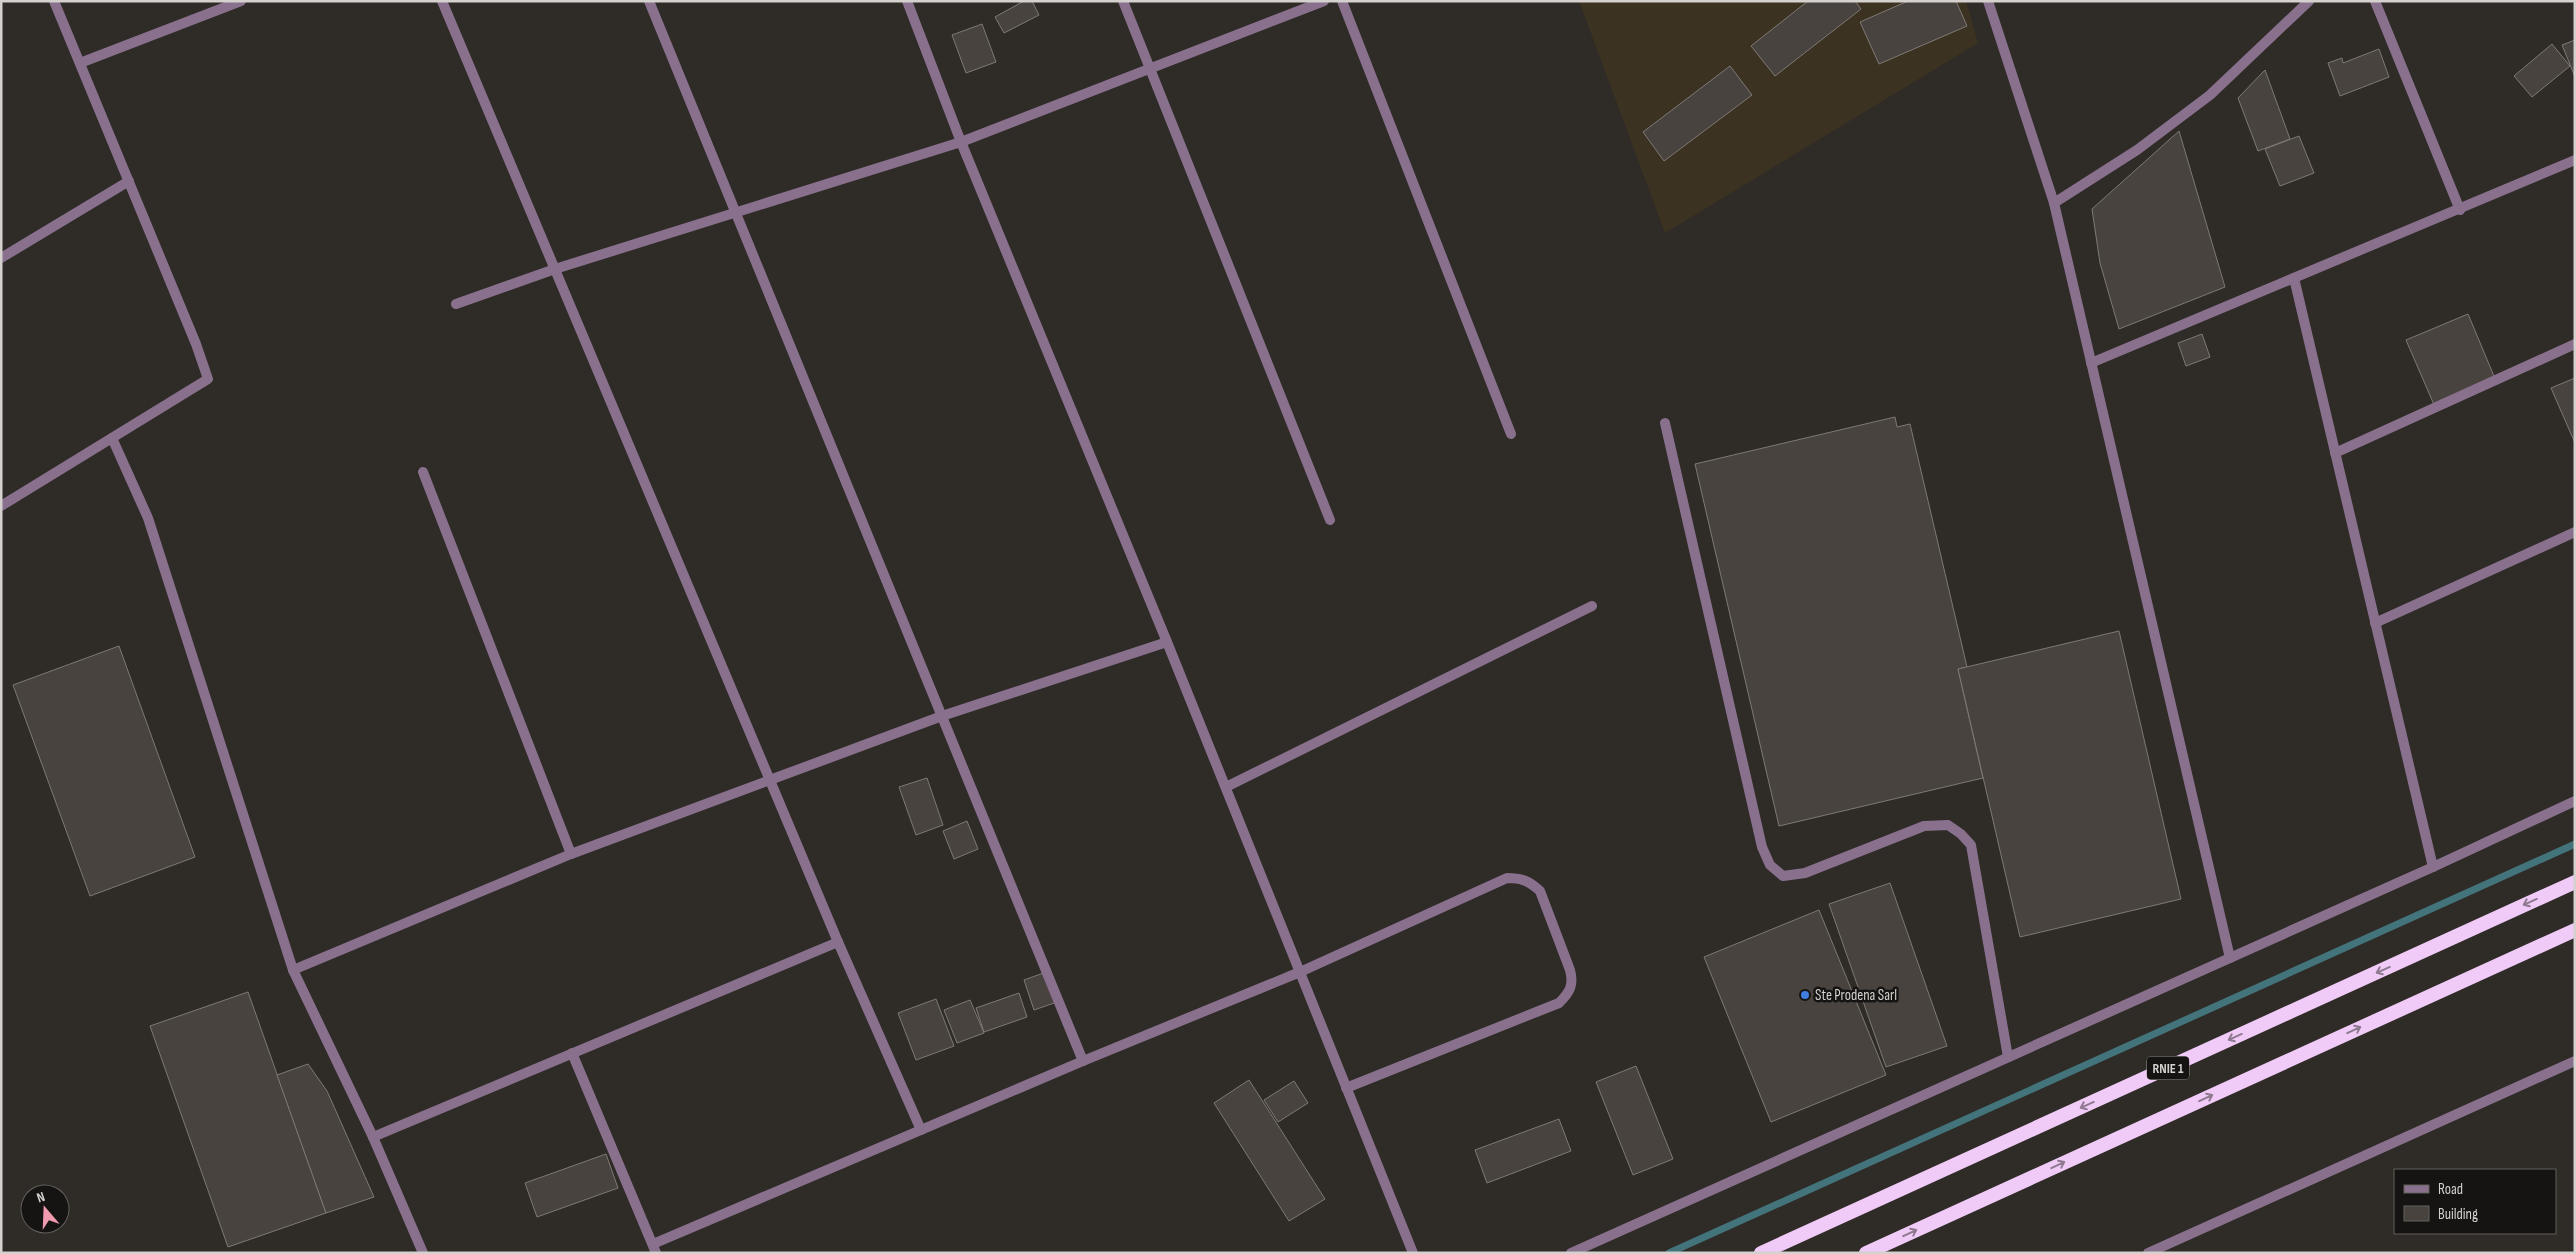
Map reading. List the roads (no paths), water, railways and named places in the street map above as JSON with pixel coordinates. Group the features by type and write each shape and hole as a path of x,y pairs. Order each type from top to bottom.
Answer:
{"highway":[{"name":"RNIE 1","path":"1761,1253 2575,882"},
{"path":"1866,1253 2575,930"}],"street":[{"path":"1,506 208,379 196,344 54,1"},
{"path":"80,63 240,1"},
{"path":"442,1 838,942 921,1130"},
{"path":"649,1 1083,1060"},
{"path":"907,1 961,142 1226,787 1413,1253"},
{"path":"1123,1 1330,520"},
{"path":"456,304 555,269 736,214 961,142 1324,1"},
{"path":"1342,1 1511,434"},
{"path":"1988,1 2054,203 2230,958"},
{"path":"2054,203 2137,150 2210,95 2309,1"},
{"path":"2375,1 2460,210"},
{"path":"2091,363 2460,210 2575,160"},
{"path":"1,258 129,181"},
{"path":"2294,278 2433,867"},
{"path":"2335,453 2575,344"},
{"path":"1665,423 1762,847 1770,865 1783,876 1805,873 1924,826 1948,825 1961,834 1971,845 2008,1057"},
{"path":"112,438 148,518 293,970 372,1137 423,1253"},
{"path":"423,472 571,854"},
{"path":"2376,623 2575,532"},
{"path":"1226,787 1592,606"},
{"path":"293,970 571,854 942,716 1167,642"},
{"path":"1571,1253 2433,867 2575,801"},
{"path":"572,1053 654,1248 1083,1060 1300,972 1507,878 1525,880 1540,891 1570,970 1572,980 1570,993 1558,1003 1346,1088"},
{"path":"372,1137 838,942"},
{"path":"2148,1253 2575,1061"}],"waterway":[{"path":"1669,1253 2575,844"}],"place":[{"name":"Ste Prodena Sarl","path":"1805,995"}]}
